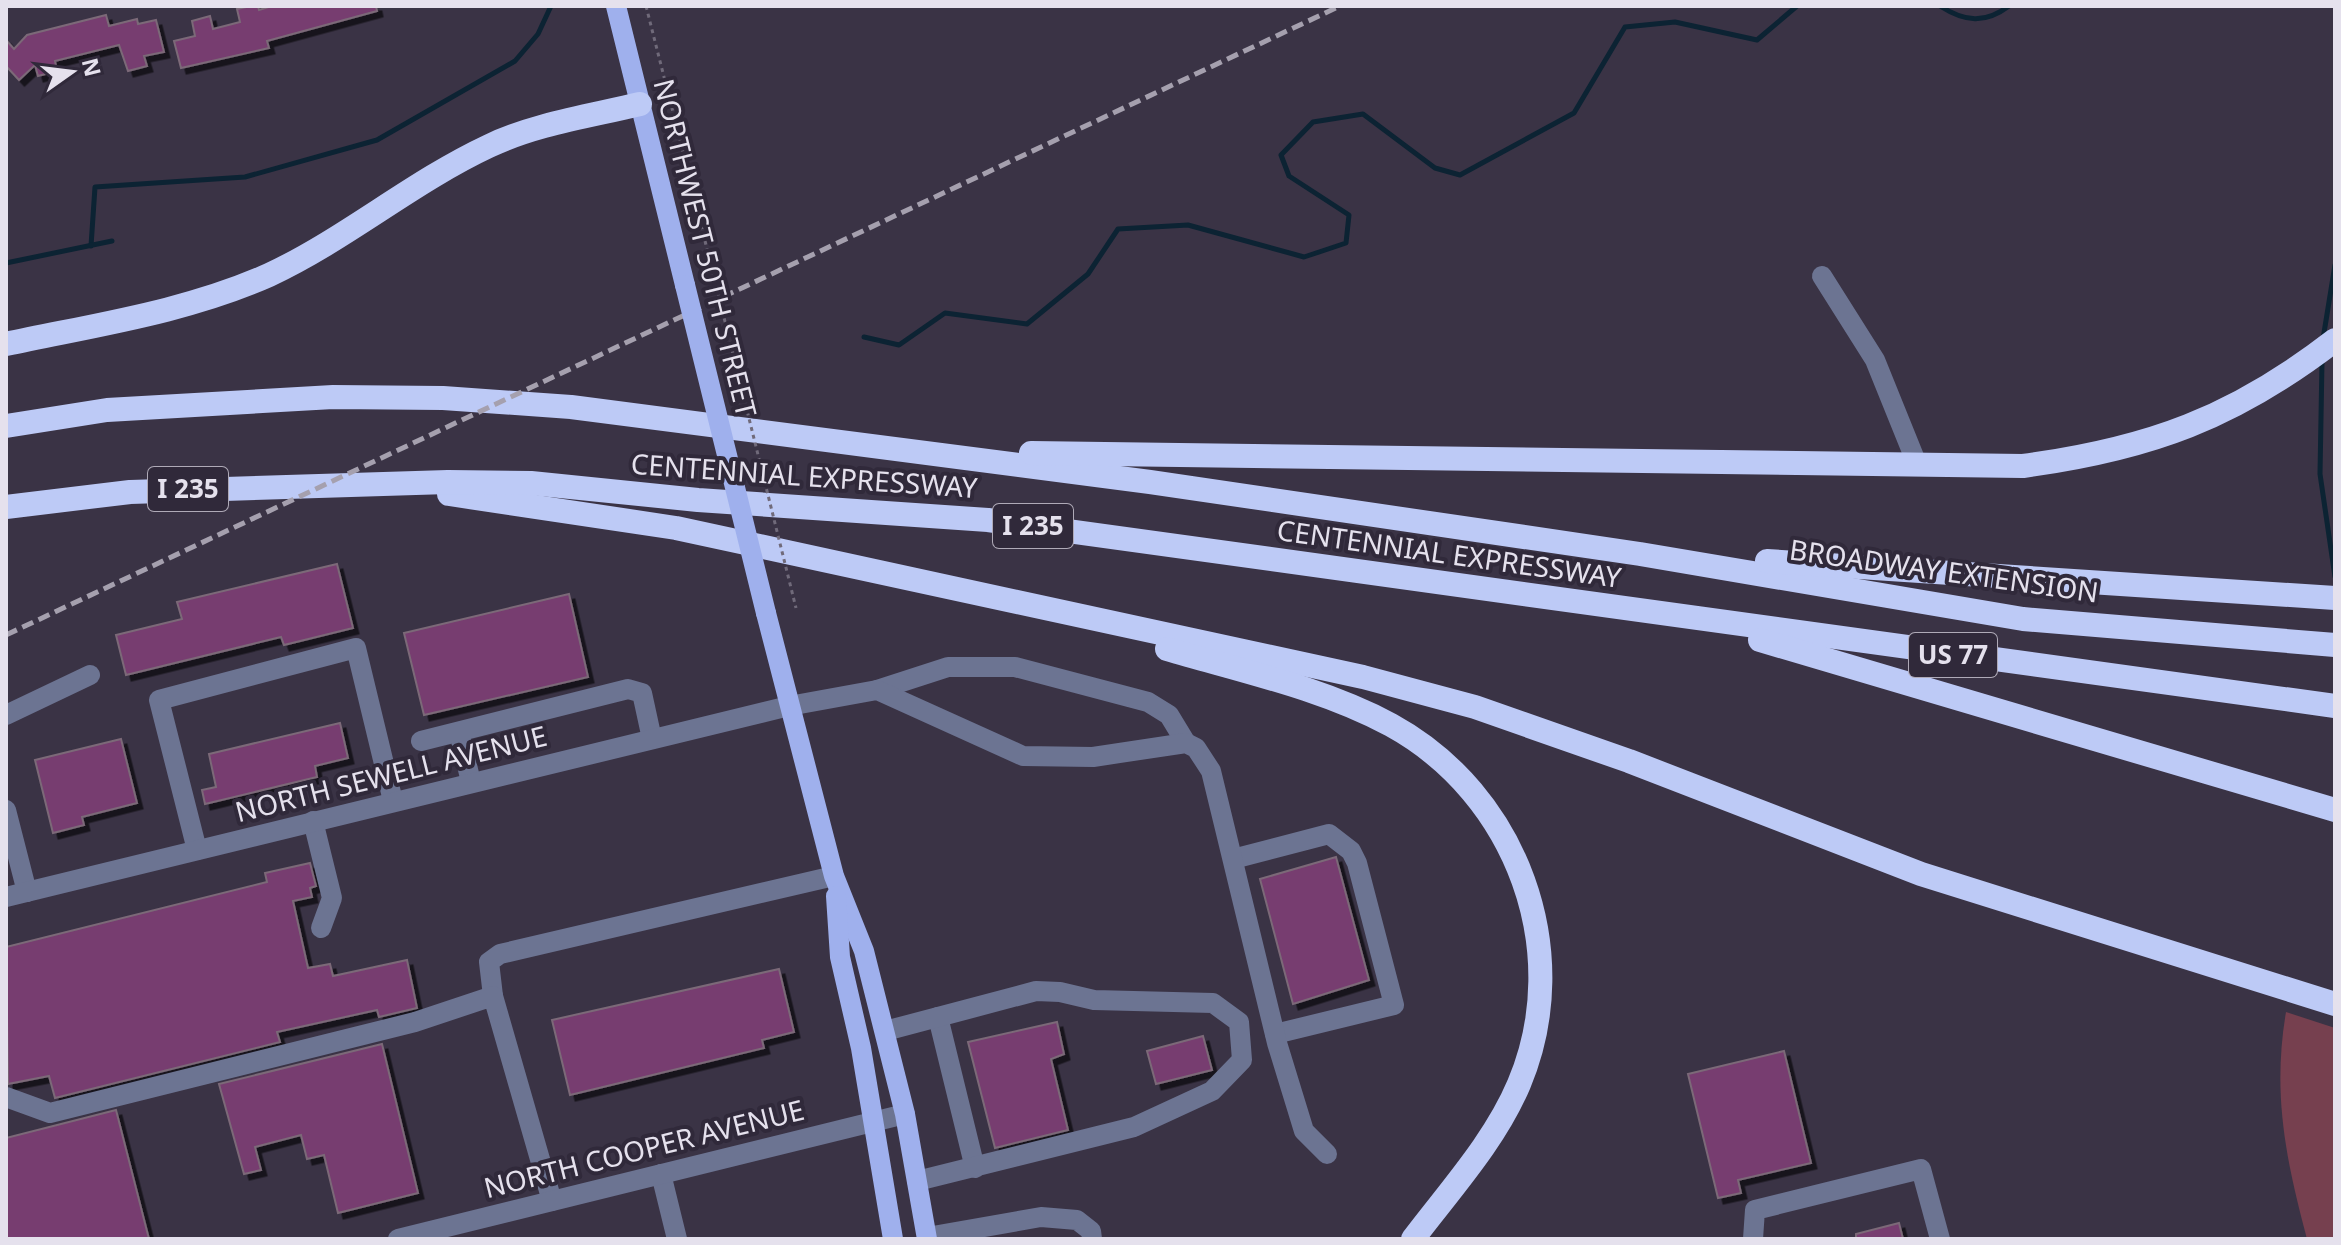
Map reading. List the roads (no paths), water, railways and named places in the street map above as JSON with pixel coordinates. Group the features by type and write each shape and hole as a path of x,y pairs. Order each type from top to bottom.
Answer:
{"highway":[{"path":"6,344 163,311 228,292 318,248 491,145 536,129 640,104"},
{"path":"928,451 2023,466 2114,451 2207,420 2260,392 2335,340"},
{"name":"CENTENNIAL EXPRESSWAY","path":"6,426 122,409 333,397 443,398 571,407 928,451 1640,554"},
{"path":"372,483 676,528 1363,677 1475,707 1629,761 1921,874 2335,1004"},
{"name":"CENTENNIAL EXPRESSWAY","path":"6,507 130,492 372,483 531,483 698,500 988,520 1689,618"},
{"path":"1640,554 2335,598"},
{"name":"BROADWAY EXTENSION","path":"1640,554 2023,619 2335,645"},
{"path":"981,594 1315,693 1379,719 1447,764 1493,817 1524,880 1537,931 1540,972 1533,1041 1518,1087 1495,1128 1413,1239"},
{"path":"1689,618 2335,810"},
{"name":"US 77","path":"1689,618 2335,706"}],"main road":[{"name":"NORTHWEST 50TH STREET","path":"616,6 789,706 834,876 864,951 885,1031 905,1114 927,1238"},
{"name":"NORTHWEST 50TH STREET","path":"834,876 840,957 874,1121 893,1239"}],"street":[{"path":"1822,276 1875,360 1917,464"},
{"path":"197,850 159,700 356,648 393,801"},
{"name":"NORTH SEWELL AVENUE","path":"6,897 789,706 877,690 948,667 1015,667 1148,702 1169,715 1186,743 1196,748 1211,771 1233,859"},
{"path":"6,715 90,675"},
{"path":"421,741 628,689 642,693 652,739"},
{"path":"877,690 1023,756 1093,757 1186,743"},
{"path":"459,732 471,782"},
{"path":"6,810 27,892"},
{"path":"313,821 332,898 321,928"},
{"path":"1275,1034 1394,1005 1357,863 1351,851 1329,834 1233,859 1275,1034 1304,1131 1327,1154"},
{"path":"552,1201 493,996 489,962 500,954 834,876"},
{"path":"885,1031 1036,991 1060,992 1094,1000 1213,1003 1239,1022 1242,1060 1212,1091 1134,1127 917,1181"},
{"path":"6,1097 50,1113 415,1022 493,996"},
{"path":"938,1017 975,1168"},
{"name":"NORTH COOPER AVENUE","path":"398,1239 905,1114"},
{"path":"1753,1239 1755,1210 1921,1169 1940,1239"},
{"path":"661,1174 677,1239"},
{"path":"927,1238 1041,1217 1077,1220 1091,1231 1092,1239"}],"waterway":[{"path":"91,246 95,187 245,177 377,140 515,61 538,34 551,6"},
{"path":"864,337 899,345 945,313 1027,324 1088,274 1118,229 1188,225 1304,257 1346,243 1349,215 1289,176 1281,155 1313,122 1363,114 1435,168 1460,175 1574,113 1625,27 1675,22 1757,40 1797,6"},
{"path":"1940,6 1975,19 1992,16 2009,6"},
{"path":"6,263 112,241"},
{"path":"2323,339 2335,265"},
{"path":"2322,361 2320,474 2335,577"}],"railway":[{"path":"6,635 1340,6"}]}
